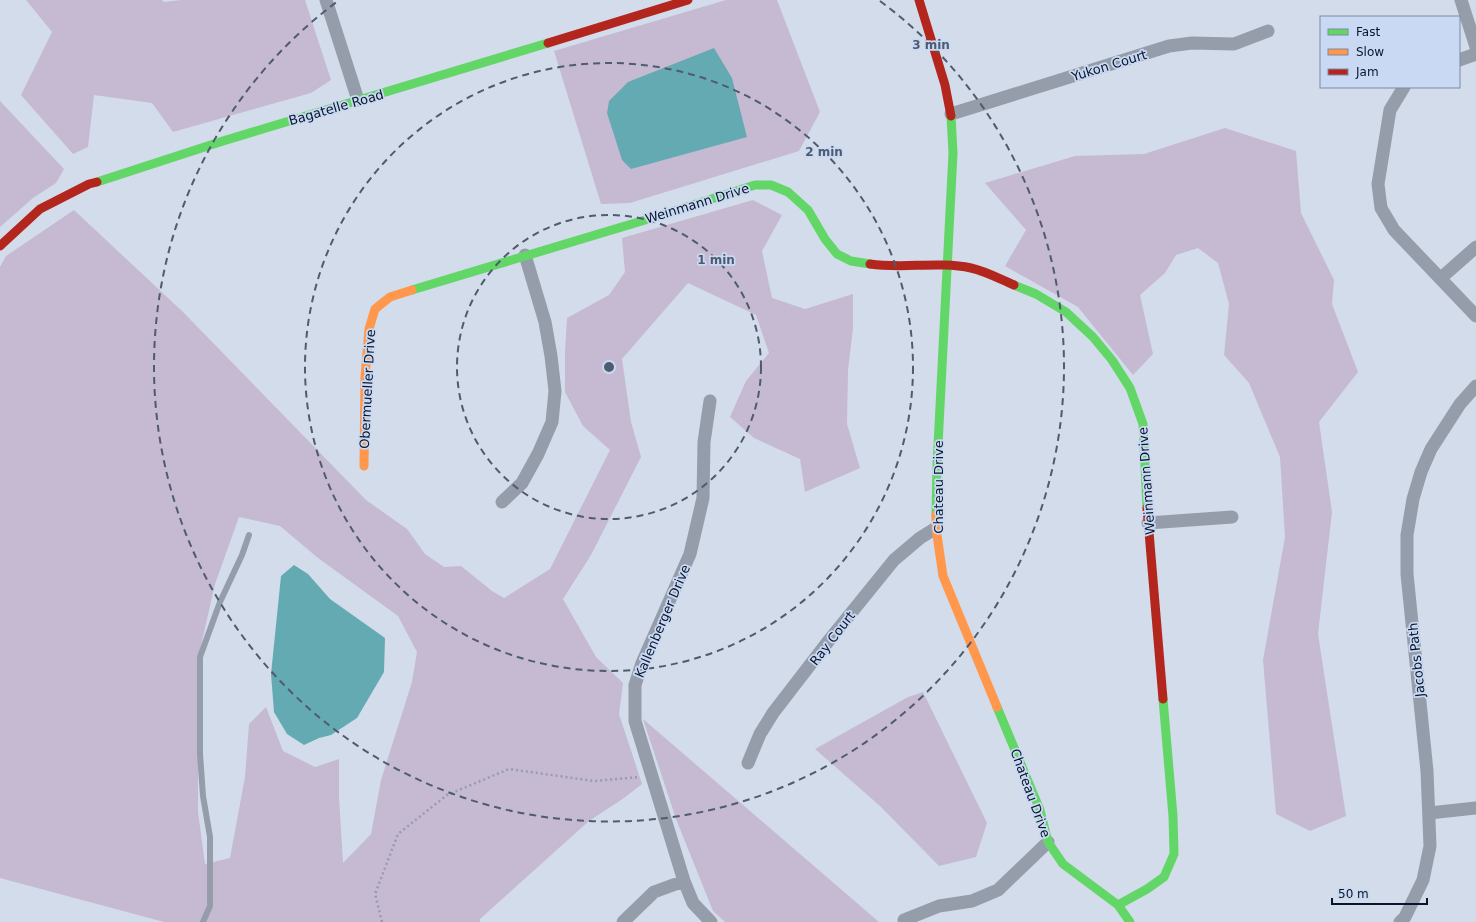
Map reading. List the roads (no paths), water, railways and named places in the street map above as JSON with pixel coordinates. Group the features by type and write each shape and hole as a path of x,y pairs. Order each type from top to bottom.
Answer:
{"street":[{"path":"326,0 358,100"},
{"name":"Bagatelle Road","path":"0,246 40,209 89,184 163,159 436,78 688,0"},
{"name":"Chateau Drive","path":"920,0 945,85 951,114 953,153 937,465 936,528 943,576 1040,810 1048,842 1063,864 1118,905 1130,922"},
{"path":"1460,0 1476,47"},
{"name":"Yukon Court","path":"951,114 1169,46 1192,43 1234,44 1268,31"},
{"path":"1460,60 1476,54"},
{"path":"1403,88 1390,110 1378,184 1381,208 1394,230 1476,316"},
{"name":"Weinmann Drive","path":"390,296 665,214 755,185 771,185 788,192 808,210 824,239 838,254 851,261 883,266 947,265 972,268 1036,294 1066,312 1093,337 1130,388 1143,424 1148,522 1172,808 1174,854 1164,877 1147,889 1118,905"},
{"path":"1441,278 1476,247"},
{"path":"502,502 522,483 538,454 552,422 555,391 552,356 546,322 525,255"},
{"name":"Obermueller Drive","path":"364,466 365,377 369,329 375,309 390,296"},
{"name":"Jacobs Path","path":"1400,922 1405,917 1423,880 1430,846 1427,771 1407,574 1407,535 1413,499 1421,472 1431,449 1460,404 1476,386"},
{"name":"Kallenberger Drive","path":"710,401 704,442 703,498 690,554 642,663 635,685 635,721 684,881 693,903 712,922"},
{"path":"1148,522 1232,517"},
{"name":"Ray Court","path":"748,763 760,734 773,713 830,639 894,560 920,538 936,528"},
{"path":"1429,812 1476,808"},
{"path":"904,920 939,906 972,901 998,890 1048,842"},
{"path":"623,922 654,892 684,881"}],"lane":[{"path":"203,922 210,906 210,837 203,796 200,657 220,602 242,555 249,534"}],"water":[{"path":"714,48 732,78 747,137 631,169 622,160 607,113 609,101 628,82"},
{"path":"294,565 308,574 330,599 385,638 384,672 357,718 331,735 319,738 304,745 287,734 274,712 271,674 281,576"}]}
